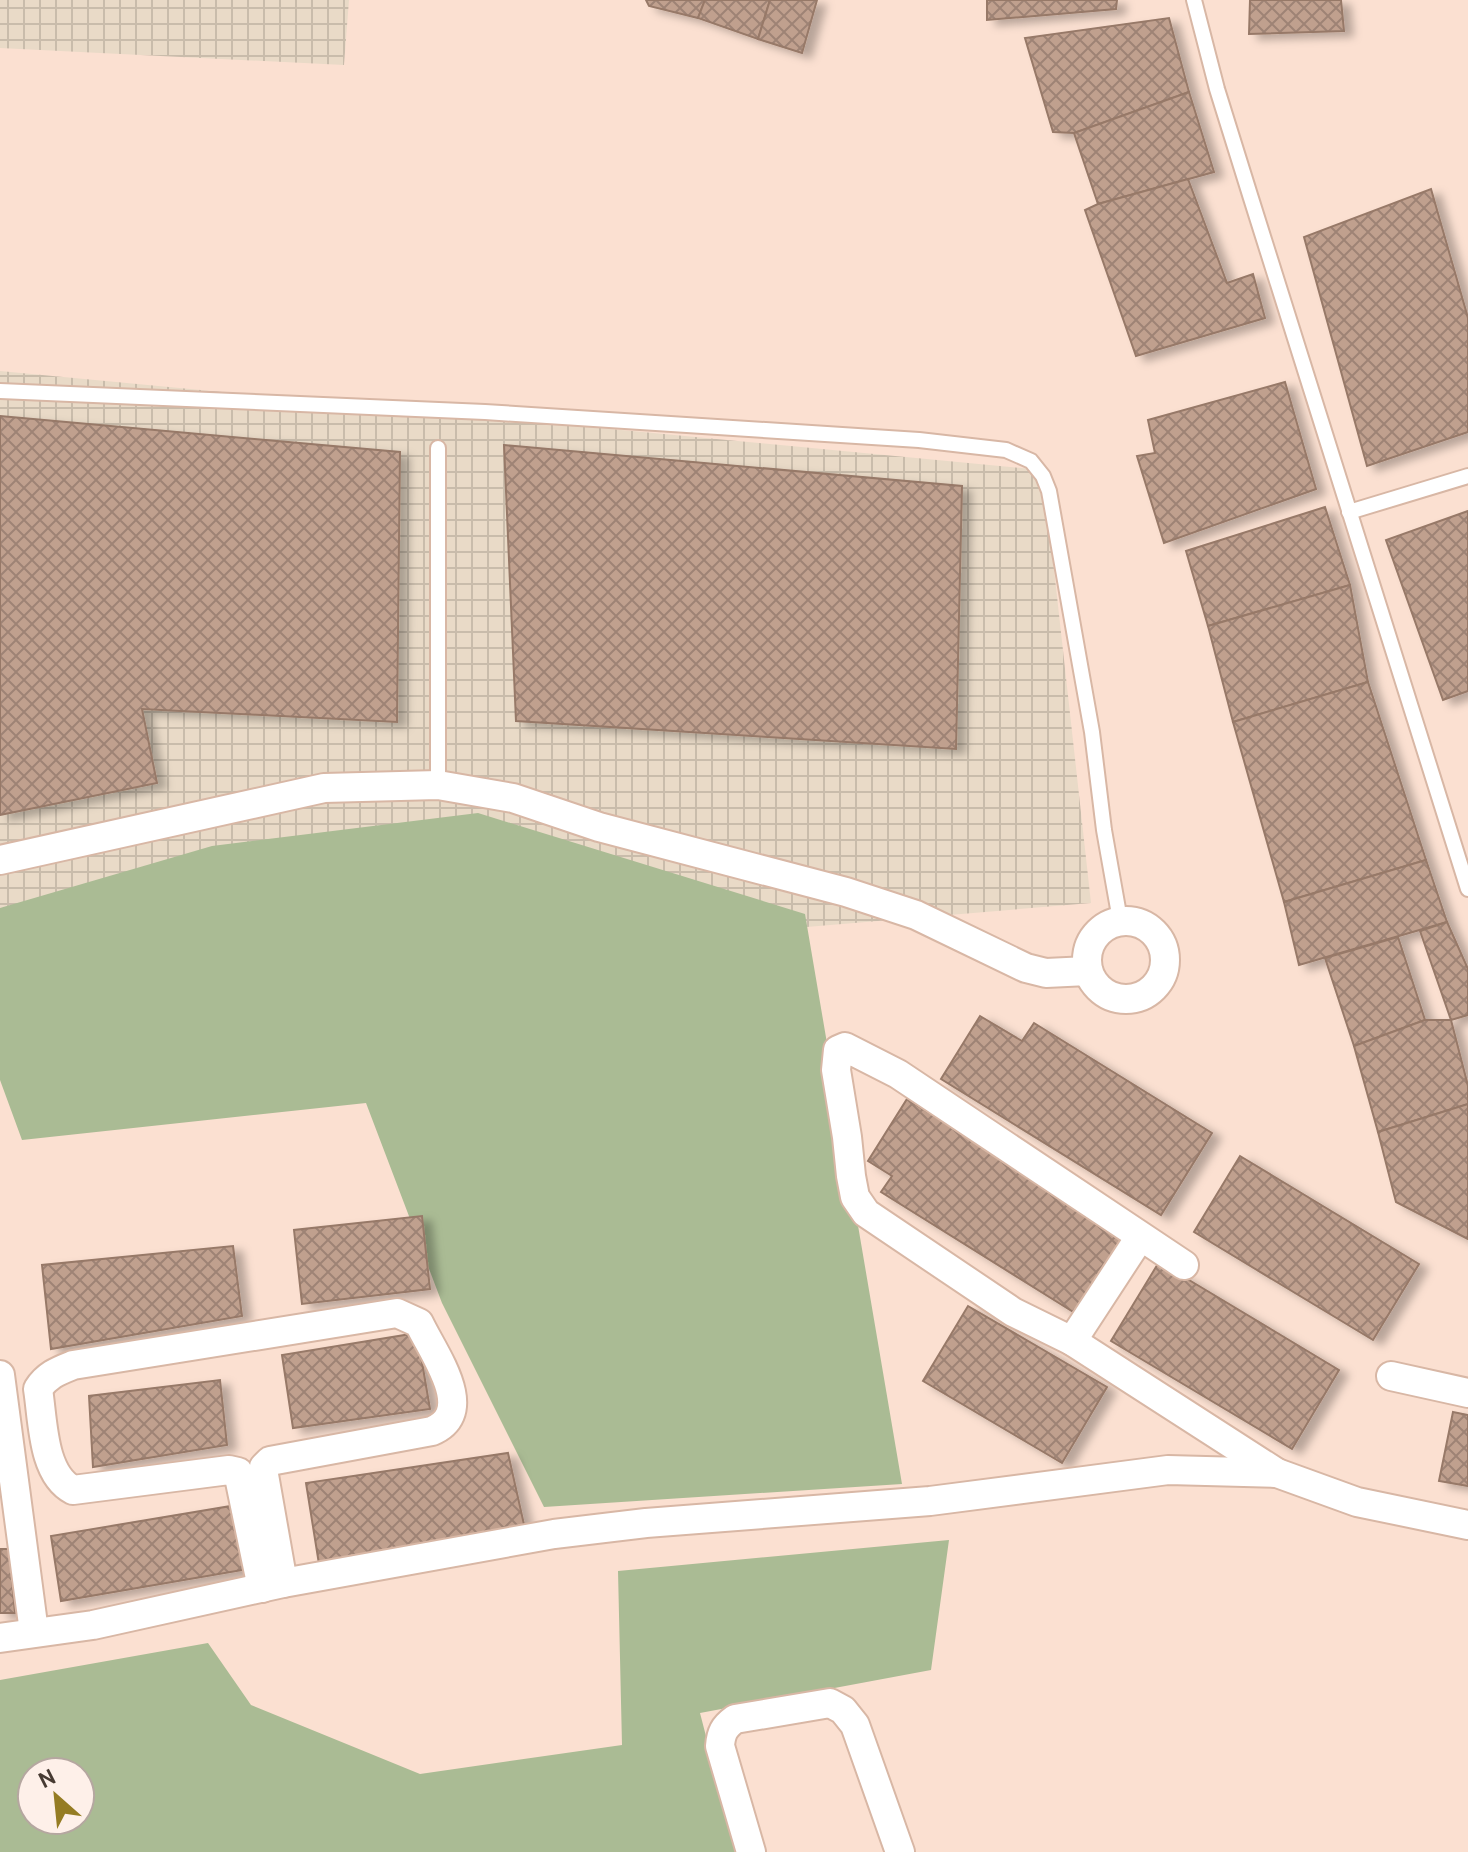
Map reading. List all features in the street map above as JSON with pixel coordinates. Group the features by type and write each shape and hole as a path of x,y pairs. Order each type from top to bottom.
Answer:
{"street":[{"path":"0,860 324,788 438,785 513,798 599,827 846,892 916,915 1026,968 1046,973 1088,971"},
{"path":"1120,920 1143,923 1160,938 1166,959 1160,981 1144,996 1121,999 1101,990 1088,971 1086,960 1093,939 1109,924 1120,920"},
{"path":"1184,1265 898,1074 845,1047 838,1050 836,1070 851,1176 855,1197 866,1213 1013,1312 1072,1341 1277,1473 1357,1502 1468,1525"},
{"path":"1072,1341 1140,1237"},
{"path":"397,1313 419,1323 452,1391 453,1412 445,1425 432,1431 270,1461 264,1467 264,1475 273,1586 238,1472 229,1470 73,1490 62,1484 50,1456 38,1389 44,1379 55,1371 73,1365 397,1313"},
{"path":"0,1375 9,1512 34,1632"},
{"path":"1391,1376 1468,1393"},
{"path":"0,1638 93,1625 273,1586 554,1534 646,1523 930,1501 1168,1470 1277,1473"},
{"path":"751,1852 720,1746 726,1726 735,1719 830,1703 843,1710 855,1725 900,1852"}],"lane":[{"path":"1194,0 1217,89 1468,889"},
{"path":"0,391 485,412 919,440 1006,450 1031,461 1043,476 1049,491 1092,732 1104,830 1120,920"},
{"path":"438,448 438,785"},
{"path":"1349,512 1468,476"}],"shaded area":[{"path":"0,0 349,0 344,65 0,48"},
{"path":"0,371 1043,470 1091,903 0,995"}],"green space":[{"path":"478,813 805,914 902,1484 544,1507 442,1303 366,1103 22,1140 0,1080 0,908 212,846"},
{"path":"949,1540 931,1670 700,1713 736,1852 0,1852 0,1680 208,1643 251,1705 420,1774 622,1745 618,1571"}],"building":[{"path":"646,0 705,0 698,18 649,6"},
{"path":"705,0 770,0 758,39 698,18"},
{"path":"770,0 817,0 802,53 758,39"},
{"path":"987,0 1117,0 1116,9 987,20"},
{"path":"1250,0 1341,0 1344,31 1249,34"},
{"path":"1169,18 1189,92 1074,133 1053,132 1025,38"},
{"path":"1189,92 1214,172 1098,204 1074,133"},
{"path":"1188,179 1227,283 1253,274 1265,318 1136,356 1085,210"},
{"path":"1431,189 1468,318 1468,432 1367,466 1304,237"},
{"path":"1285,382 1316,489 1164,543 1137,456 1155,453 1148,420"},
{"path":"0,416 400,452 397,722 142,709 157,783 0,815"},
{"path":"504,445 962,486 956,749 516,721"},
{"path":"1325,507 1350,585 1208,626 1186,551"},
{"path":"1468,511 1468,691 1443,700 1386,540"},
{"path":"1350,585 1368,682 1233,722 1208,626"},
{"path":"1368,682 1426,860 1284,902 1233,722"},
{"path":"1426,860 1447,922 1299,965 1284,902"},
{"path":"1447,922 1468,969 1468,1015 1451,1020 1420,931"},
{"path":"1398,937 1425,1020 1354,1046 1325,958"},
{"path":"980,1016 1022,1041 1034,1023 1212,1133 1161,1215 941,1079"},
{"path":"1425,1020 1451,1020 1468,1086 1468,1104 1378,1132 1354,1046"},
{"path":"907,1099 1128,1237 1078,1315 881,1192 892,1176 868,1161"},
{"path":"1468,1104 1468,1239 1396,1202 1378,1132"},
{"path":"1240,1156 1419,1264 1373,1340 1194,1232"},
{"path":"422,1216 430,1289 302,1304 294,1230"},
{"path":"233,1246 242,1316 51,1349 42,1265"},
{"path":"1159,1262 1339,1370 1292,1449 1111,1341"},
{"path":"968,1306 1107,1387 1062,1463 923,1381"},
{"path":"417,1333 430,1409 293,1428 282,1355"},
{"path":"220,1380 227,1445 93,1467 89,1396"},
{"path":"1453,1412 1468,1415 1468,1486 1439,1481"},
{"path":"508,1453 525,1529 319,1564 306,1483"},
{"path":"237,1505 254,1568 61,1601 51,1536"},
{"path":"0,1549 9,1549 15,1613 0,1613"}]}
